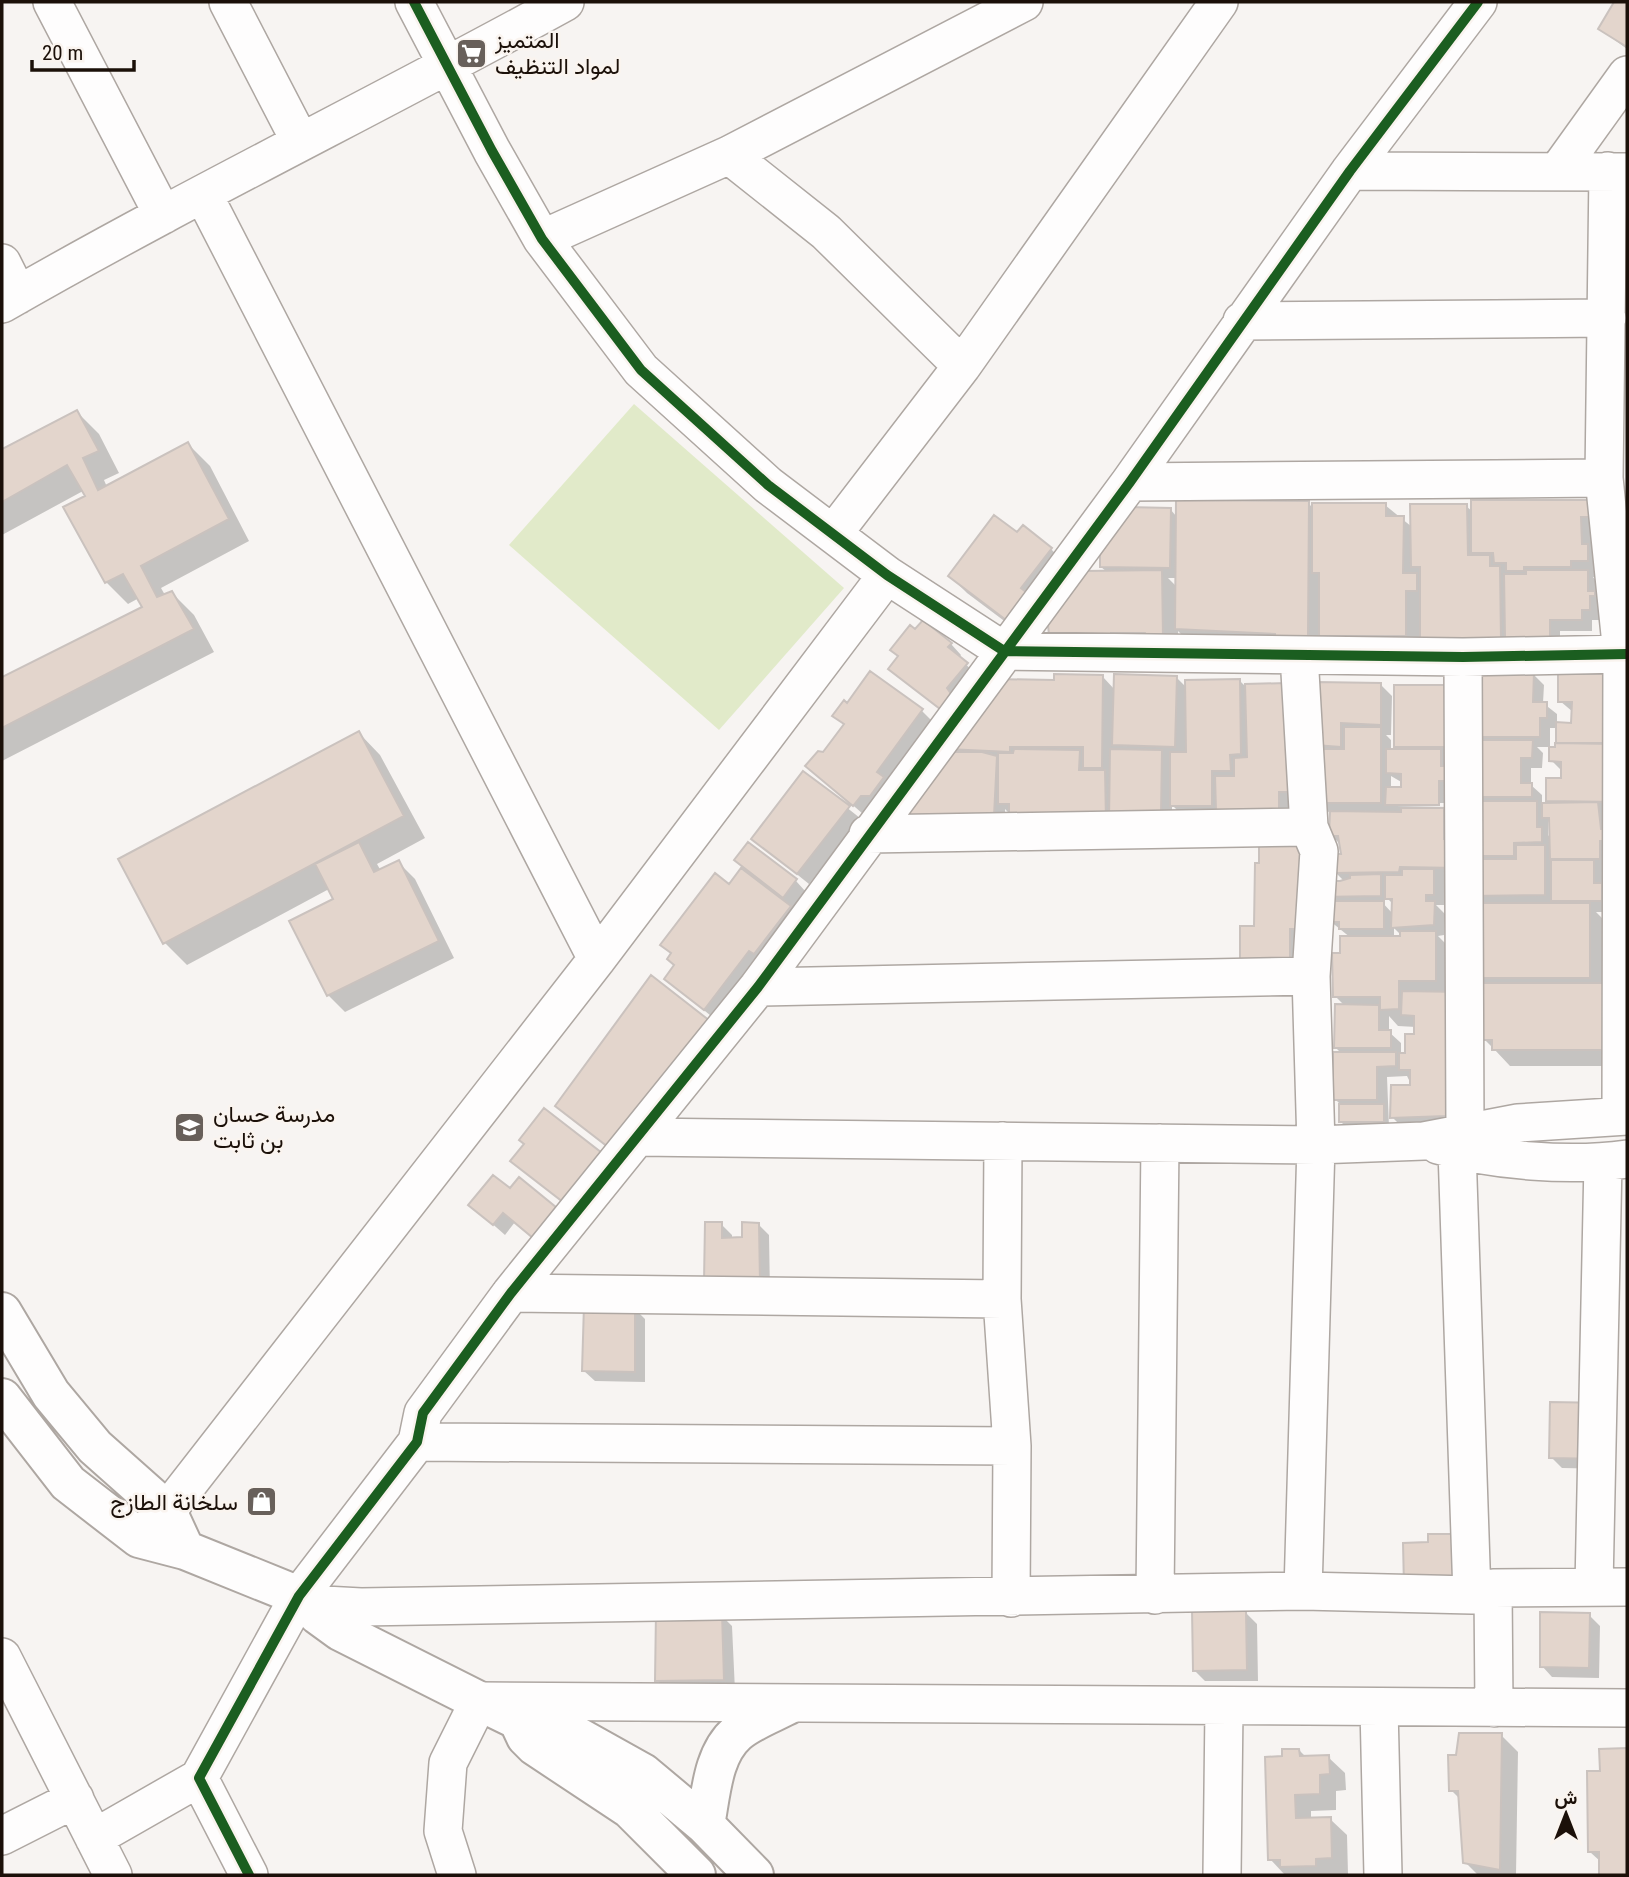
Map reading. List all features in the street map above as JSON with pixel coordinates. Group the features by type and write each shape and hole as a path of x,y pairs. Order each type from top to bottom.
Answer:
{"street":[{"path":"52,2 163,215"},
{"path":"228,2 300,141"},
{"path":"414,2 542,239 641,370 768,485 887,575 1004,651 1463,657 1625,654"},
{"path":"2,262 10,300 300,141 447,67 565,2"},
{"path":"542,239 729,155 1024,2"},
{"path":"833,534 962,366 1219,2"},
{"path":"94,1838 199,1779 302,1600 417,1442 424,1413 511,1293 758,987 1130,482 1350,171 1478,2"},
{"path":"1558,171 1627,75"},
{"path":"729,155 826,232 962,366"},
{"path":"638,1138 1316,1145 1448,1141 1518,1123 1624,1116 1625,654 1604,478 1607,318 1618,172 1350,171"},
{"path":"203,194 597,959"},
{"path":"1242,321 1607,318"},
{"path":"1130,482 1604,478"},
{"path":"139,1538 167,1511 597,959 887,575"},
{"path":"1299,655 1309,827 1319,851 1311,976 1316,1145 1303,1591"},
{"path":"1463,657 1448,1141 1494,1707"},
{"path":"869,834 1309,827"},
{"path":"758,987 1311,976"},
{"path":"1003,1141 1002,1298 1012,1446 1011,1598"},
{"path":"302,1600 361,1607 1303,1591 1483,1592 1611,1586 1615,1161 1515,1158 1448,1141"},
{"path":"1155,1595 1160,1143"},
{"path":"511,1293 1002,1298"},
{"path":"2,1312 51,1394 95,1447 167,1511 185,1550"},
{"path":"2,1398 68,1483 139,1538 185,1550 302,1600 340,1631 518,1720 548,1720 643,1773 705,1825 754,1875"},
{"path":"417,1442 1012,1446"},
{"path":"2,1657 113,1875"},
{"path":"479,1701 1627,1708"},
{"path":"457,1875 443,1831 448,1763 479,1701"},
{"path":"705,1825 715,1771 724,1748 738,1732 790,1704"},
{"path":"1222,1875 1224,1707"},
{"path":"1379,1707 1383,1875"},
{"path":"518,1720 526,1737 535,1746 630,1810 696,1875"},
{"path":"199,1779 249,1875"},
{"path":"2,1836 75,1799"}],"green space":[{"path":"634,404 844,588 719,730 509,545"}],"building":[{"path":"1614,2 1627,2 1627,47 1598,29"},
{"path":"77,410 99,451 83,458 98,490 188,442 229,519 141,566 157,597 172,591 194,629 2,728 2,677 142,607 123,574 105,583 63,507 85,496 67,465 2,502 2,449"},
{"path":"1176,500 1309,501 1308,636 1294,636 1294,643 1275,643 1275,634 1175,629"},
{"path":"1471,500 1589,500 1589,517 1581,517 1582,544 1588,544 1588,561 1571,561 1571,567 1524,567 1524,571 1506,571 1506,563 1494,563 1493,553 1471,553"},
{"path":"1312,503 1386,503 1386,516 1404,516 1403,573 1417,573 1417,591 1406,591 1406,636 1319,636 1319,573 1312,573"},
{"path":"1410,504 1467,504 1468,555 1490,555 1490,566 1500,566 1501,641 1420,642 1420,567 1411,567"},
{"path":"1126,507 1171,508 1170,568 1100,567 1100,548 1105,548 1106,534"},
{"path":"994,515 1017,532 1023,525 1052,548 1021,588 1031,596 1010,623 948,576"},
{"path":"1162,570 1163,637 1147,638 1145,633 1111,633 1111,639 1079,639 1077,633 1049,635 1047,616 1085,571"},
{"path":"1526,570 1588,570 1588,591 1595,591 1595,596 1590,596 1590,610 1582,610 1582,620 1550,620 1550,638 1505,638 1504,574 1526,574"},
{"path":"923,620 952,643 948,647 968,663 947,688 954,698 944,712 888,669 898,656 890,650 910,625 915,629"},
{"path":"870,671 923,709 877,772 884,777 870,796 861,796 853,806 805,766 818,751 823,752 844,724 832,716 844,700 847,703"},
{"path":"1476,672 1534,672 1533,702 1547,702 1547,718 1540,718 1540,737 1475,737"},
{"path":"1054,674 1103,675 1102,768 1083,768 1083,747 1010,747 1010,752 947,749 994,679 1054,680"},
{"path":"1114,674 1177,676 1175,747 1112,745"},
{"path":"1558,674 1611,674 1618,743 1556,743 1556,722 1571,723 1572,702 1558,702"},
{"path":"1240,679 1241,754 1230,755 1231,771 1212,771 1212,806 1170,806 1170,752 1186,752 1185,680"},
{"path":"1316,682 1381,683 1381,725 1341,723 1341,747 1315,745"},
{"path":"1287,683 1289,792 1279,792 1279,810 1216,811 1215,776 1234,776 1234,758 1247,757 1245,684"},
{"path":"1394,685 1457,685 1452,747 1394,747"},
{"path":"1344,727 1381,727 1381,803 1316,803 1316,749 1344,749"},
{"path":"359,731 404,816 163,944 118,859"},
{"path":"1478,740 1533,740 1532,758 1521,758 1521,783 1532,783 1532,797 1469,797"},
{"path":"1555,743 1612,744 1617,802 1546,801 1546,778 1561,778 1561,762 1549,761 1549,747 1555,747"},
{"path":"1014,749 1080,750 1079,770 1105,770 1106,821 1009,822 1009,804 998,804 998,753 1013,753"},
{"path":"1110,749 1162,750 1161,815 1109,821"},
{"path":"1386,749 1441,749 1441,766 1452,766 1452,781 1439,781 1439,805 1385,805 1386,787 1401,787 1401,774 1386,773"},
{"path":"949,752 982,752 997,756 994,816 901,816"},
{"path":"803,771 850,806 797,874 751,839"},
{"path":"1472,801 1537,801 1537,827 1542,827 1542,842 1514,843 1514,856 1477,856"},
{"path":"1598,802 1601,829 1606,829 1606,841 1600,841 1600,859 1550,859 1549,818 1542,818 1542,803"},
{"path":"1401,808 1444,808 1444,839 1458,838 1459,868 1400,867 1399,872 1334,873 1333,854 1341,854 1338,836 1329,836 1330,811 1401,812"},
{"path":"1259,841 1309,841 1299,929 1290,929 1290,966 1240,966 1240,926 1254,926 1255,863 1259,863"},
{"path":"359,842 374,872 399,860 439,941 327,996 289,921 333,899 315,864"},
{"path":"748,842 797,879 783,898 734,860"},
{"path":"1516,845 1545,845 1545,895 1470,896 1477,859 1516,859"},
{"path":"1551,860 1594,860 1594,883 1602,883 1602,901 1551,901"},
{"path":"741,868 791,906 754,954 749,951 704,1010 664,979 674,965 667,959 671,953 660,945 715,873 729,884"},
{"path":"1402,869 1434,869 1434,895 1426,895 1426,901 1435,901 1434,925 1391,928 1392,899 1385,899 1385,875 1402,875"},
{"path":"1381,874 1381,896 1318,897 1318,881 1340,881 1350,878 1350,875"},
{"path":"1329,901 1384,901 1384,929 1339,929 1339,922 1329,922"},
{"path":"1476,903 1590,903 1590,978 1475,978"},
{"path":"1400,931 1436,931 1436,981 1399,981 1399,1009 1380,1010 1380,997 1333,997 1332,953 1340,953 1340,936 1400,936"},
{"path":"651,975 710,1021 612,1150 555,1106"},
{"path":"1483,983 1603,983 1603,1050 1492,1050 1492,1040 1483,1040"},
{"path":"1402,991 1461,992 1447,1116 1390,1118 1391,1085 1410,1085 1410,1070 1399,1070 1399,1053 1405,1053 1405,1034 1414,1034 1414,1016 1401,1015"},
{"path":"1335,1004 1379,1005 1379,1030 1391,1030 1391,1048 1334,1048"},
{"path":"1333,1052 1396,1052 1396,1066 1377,1067 1377,1100 1333,1100"},
{"path":"1339,1104 1384,1104 1384,1122 1339,1122"},
{"path":"544,1108 602,1153 563,1202 510,1161 524,1144 519,1140"},
{"path":"493,1175 510,1188 519,1177 557,1208 533,1238 503,1213 493,1225 468,1205"},
{"path":"705,1222 722,1222 722,1238 742,1237 742,1222 759,1223 760,1283 704,1282"},
{"path":"584,1305 635,1306 635,1372 582,1371"},
{"path":"1550,1402 1607,1403 1605,1459 1549,1458"},
{"path":"1428,1534 1463,1534 1464,1586 1404,1586 1403,1543 1428,1542"},
{"path":"1192,1609 1246,1611 1247,1670 1193,1671"},
{"path":"656,1612 722,1613 724,1680 655,1681"},
{"path":"1540,1612 1590,1613 1589,1668 1540,1667"},
{"path":"1459,1733 1502,1733 1500,1870 1463,1863 1458,1791 1449,1791 1448,1755 1456,1755"},
{"path":"1627,1748 1627,1875 1599,1875 1599,1852 1588,1852 1587,1771 1600,1771 1599,1749"},
{"path":"1282,1749 1299,1749 1300,1756 1329,1755 1330,1774 1320,1775 1320,1794 1295,1795 1296,1818 1331,1817 1332,1858 1316,1859 1316,1866 1280,1867 1280,1860 1268,1860 1265,1757 1282,1756"}],"cycle path":[{"path":"414,2 492,151 542,239 641,370 768,485 887,575 1004,651 1463,657 1627,654"},
{"path":"249,1875 199,1778 299,1596 417,1442 423,1413 511,1293 758,987 1130,482 1350,171 1478,2"}],"place":[{"name":"المتميز لمواد التنظيف","path":"472,53"},
{"name":"مدرسة حسان بن ثابت","path":"190,1127"},
{"name":"سلخانة الطازج","path":"261,1502"}]}
